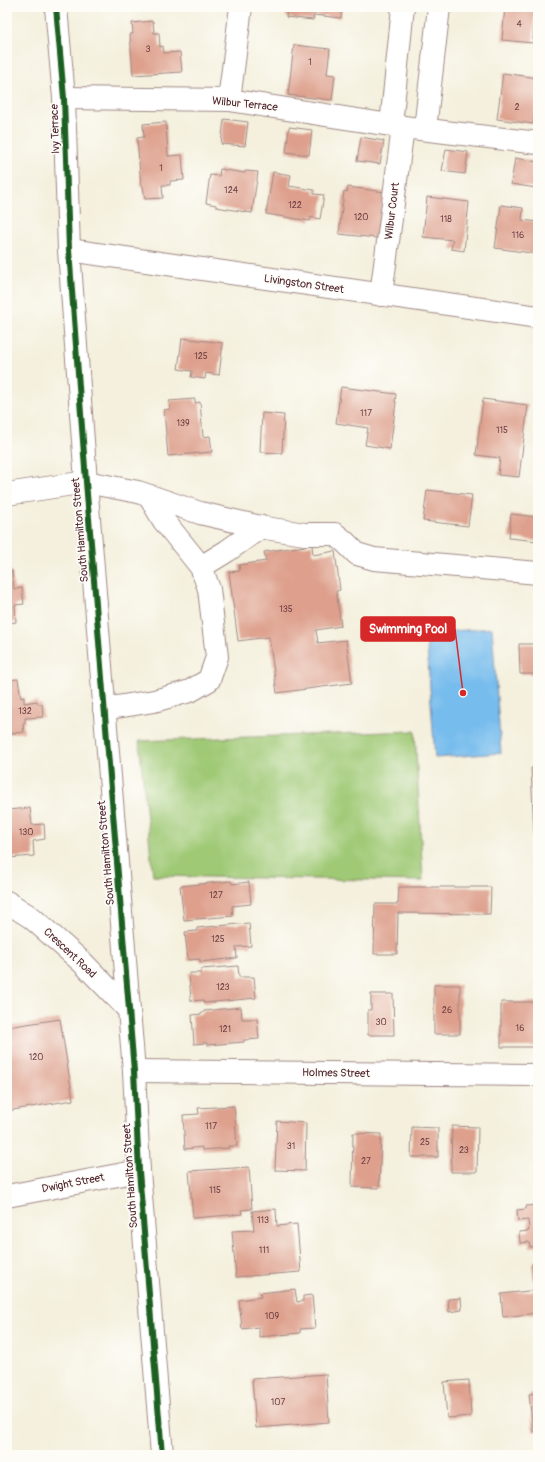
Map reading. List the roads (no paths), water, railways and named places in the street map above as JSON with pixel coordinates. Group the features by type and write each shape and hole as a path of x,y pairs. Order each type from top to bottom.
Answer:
{"street":[{"name":"Ivy Terrace","path":"56,7 64,98 69,250"},
{"path":"229,100 241,7"},
{"name":"Wilbur Court","path":"381,295 397,126 403,7"},
{"path":"425,129 439,7"},
{"name":"Wilbur Terrace","path":"64,98 229,100 397,126 538,143"},
{"name":"Livingston Street","path":"69,250 538,317"},
{"name":"South Hamilton Street","path":"69,250 86,482 134,1071 139,1171 162,1455"},
{"path":"11,493 86,482 138,492 200,513 260,527 305,534 335,534 357,554 374,559 538,573"},
{"path":"104,709 154,701 190,691 209,680 217,658 209,589 201,567 164,521 148,496"},
{"path":"201,567 227,552 260,527"},
{"name":"Crescent Road","path":"7,902 32,918 83,963 128,1009"},
{"name":"Holmes Street","path":"134,1071 538,1075"},
{"name":"Dwight Street","path":"7,1196 139,1171"}],"water":[{"path":"492,628 501,753 435,758 426,633"}],"place":[{"name":"Swimming Pool","path":"463,693"}]}
